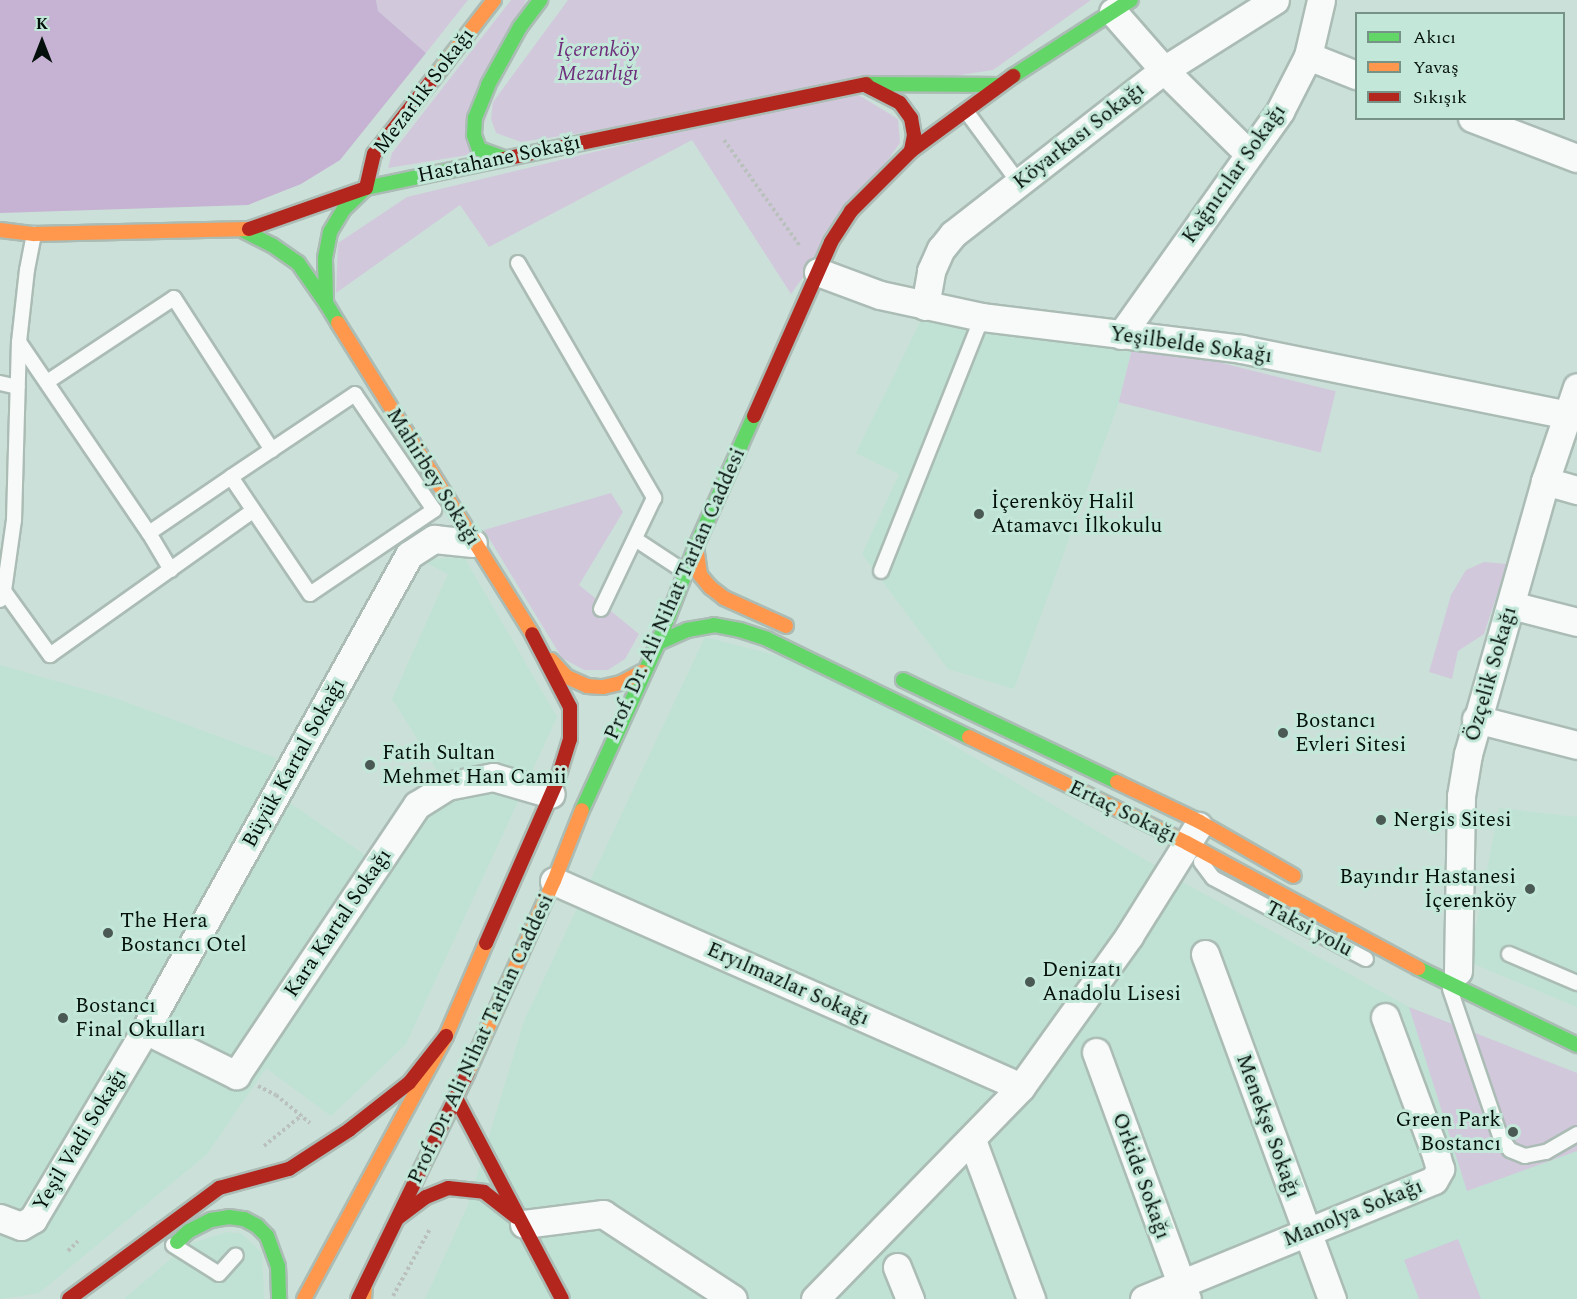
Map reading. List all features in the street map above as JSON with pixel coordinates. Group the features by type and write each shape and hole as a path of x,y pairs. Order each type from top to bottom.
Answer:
{"main road":[{"name":"Mezarlık Sokağı","path":"366,188 374,154 494,0"},
{"name":"Mezarlık Sokağı","path":"504,158 478,149 474,135 475,118 504,56 520,27 540,0"},
{"name":"Prof. Dr. Ali Nihat Tarlan Caddesi","path":"358,1299 365,1293 554,881 597,773 642,672 658,643 696,546 831,242 851,211 911,151 1000,86 1122,6"},
{"name":"Hastahane Sokağı","path":"0,230 34,234 244,231 366,188 861,84 1000,86"},
{"path":"861,84 900,103 911,118 914,135 911,151"},
{"path":"326,303 325,258 330,232 344,209 366,188"},
{"name":"Mahirbey Sokağı","path":"244,231 272,245 298,263 326,303 473,543 542,650"},
{"path":"696,546 700,575 710,587 724,598 801,633"},
{"name":"Ertaç Sokağı","path":"658,643 687,630 714,626 740,630 767,639 1306,883"},
{"path":"542,650 567,677 587,686 603,687 621,683 642,672"},
{"name":"Prof. Dr. Ali Nihat Tarlan Caddesi","path":"304,1299 447,1036 551,794 570,740 570,707 542,650"},
{"name":"Ertaç Sokağı","path":"885,672 1456,974 1577,1045"},
{"path":"69,1299 219,1188 289,1169 324,1146 410,1083 447,1036"},
{"path":"456,1098 562,1299"},
{"path":"398,1218 426,1197 448,1188 466,1188 484,1192 524,1224"},
{"path":"169,1249 189,1231 211,1220 229,1217 244,1219 257,1226 267,1236 278,1266 279,1299"}],"street":[{"name":"Köyarkası Sokağı","path":"925,306 931,271 941,249 953,234 1164,70 1275,0"},
{"name":"Kağnıcılar Sokağı","path":"1121,335 1280,111 1308,56 1321,0"},
{"path":"1122,6 1164,70 1248,153"},
{"path":"1308,56 1355,75"},
{"path":"1477,120 1577,158"},
{"name":"Yeşilbelde Sokağı","path":"818,272 880,295 982,317 1241,349 1567,415"},
{"name":"Özçelik Sokağı","path":"1456,974 1461,796 1476,719 1545,480 1577,387"},
{"path":"1545,480 1577,490"},
{"name":"Büyük Kartal Sokağı","path":"145,1030 410,555 434,539 473,543"},
{"path":"1510,605 1577,622"},
{"path":"1476,719 1577,745"},
{"name":"Kara Kartal Sokağı","path":"236,1075 417,805 447,786 493,777 551,794"},
{"path":"815,1299 1021,1087 1128,936 1193,833"},
{"name":"Eryılmazlar Sokağı","path":"554,881 1021,1087"},
{"name":"Menekşe Sokağı","path":"1205,954 1332,1299"},
{"name":"Manolya Sokağı","path":"1144,1299 1184,1291 1307,1232 1434,1180 1440,1169 1385,1017"},
{"path":"145,1030 236,1075"},
{"name":"Yeşil Vadi Sokağı","path":"0,1218 21,1226 33,1219 145,1030"},
{"name":"Orkide Sokağı","path":"1096,1052 1184,1291"},
{"path":"972,1140 1031,1299"},
{"path":"524,1224 603,1214 733,1299"},
{"path":"897,1267 910,1299"}],"lane":[{"path":"966,111 1019,183"},
{"path":"34,234 27,270 19,342 14,520 2,595 50,655 253,511"},
{"path":"518,263 654,498 601,609"},
{"path":"46,382 174,297 272,450"},
{"path":"881,571 982,317"},
{"path":"19,342 149,533 171,570"},
{"path":"0,383 18,387"},
{"path":"149,533 231,477 355,394 434,510 310,594 231,477"},
{"path":"635,539 685,572"},
{"name":"Taksi yolu","path":"1193,833 1213,878 1386,967 1456,974"},
{"path":"1509,954 1577,983"},
{"path":"1456,974 1500,1136 1510,1150 1526,1156 1546,1152 1577,1134"},
{"path":"169,1249 219,1274 236,1255"}],"path":[{"path":"706,115 818,272"},
{"path":"236,1075 276,1095 302,1115 324,1146"},
{"path":"262,1147 302,1115"},
{"path":"68,1251 78,1241"}],"shaded area":[{"path":"0,0 376,0 378,11 426,53 340,160 301,184 248,205 0,213"},
{"name":"İçerenköy Halil Atamavcı İlkokulu","path":"923,316 1134,341 1119,402 1014,689 948,669 862,554 899,474 856,453"},
{"path":"464,557 557,717 406,1044 331,1116 266,1068 207,1154 39,1293 0,1299 0,665 115,698 276,758 264,785 378,864 447,786 392,699 448,574 421,560"},
{"path":"705,637 824,668 1179,880 1409,1007 1577,1073 1577,1299 425,1299 468,1205 524,1021"},
{"name":"Bayındır Hastanesi İçerenköy","path":"1499,808 1577,817 1577,1007 1469,962"},
{"path":"227,1232 242,1234 262,1253 264,1299 124,1299 187,1245"}],"green space":[{"path":"376,0 468,0 426,53 378,11"},
{"path":"511,0 526,0 474,154 388,168 392,153"},
{"name":"İçerenköy Mezarlığı","path":"568,0 1091,0 993,70 521,142 496,133 491,119 493,102"},
{"path":"857,94 898,119 900,143 791,294 692,140 489,247 460,205 336,293 338,243 407,197 718,122"},
{"path":"1134,341 1336,391 1321,452 1119,402"},
{"path":"611,493 623,512 579,585 639,634 625,659 608,670 584,670 562,658 484,530"},
{"path":"1484,562 1507,564 1484,634 1458,651 1452,679 1429,672 1451,595 1466,570"},
{"path":"1409,1007 1577,1073 1577,1151 1467,1191"},
{"path":"1458,1239 1481,1299 1419,1299 1404,1260"}],"traffic: fast":[{"path":"504,158 479,149 474,135 475,118 488,85 520,27 540,0"},
{"path":"1013,76 1131,0"},
{"path":"866,84 1000,85"},
{"path":"338,323 326,303 325,258 330,232 344,209 366,188 499,160"},
{"path":"244,231 272,245 298,263 326,303"},
{"path":"582,810 658,643 696,546 754,416"},
{"path":"658,643 687,630 714,625 740,630 767,639 969,737"},
{"path":"903,680 1117,782"},
{"path":"1418,968 1577,1045"},
{"path":"177,1242 189,1231 211,1220 229,1217 244,1219 257,1226 267,1236 278,1266 279,1299"}],"traffic: slow":[{"path":"436,75 494,0"},
{"path":"0,230 34,234 249,229"},
{"path":"338,323 532,634"},
{"path":"696,546 700,575 710,587 724,598 786,626"},
{"path":"551,660 567,677 587,686 603,687 621,683 642,672"},
{"path":"969,737 1187,843 1418,968"},
{"path":"1117,782 1200,822 1294,876"},
{"path":"468,1072 554,881 582,810"},
{"path":"304,1299 446,1036 486,943"},
{"path":"364,1299 365,1286"}],"traffic: jam":[{"path":"249,229 366,188 374,154 436,75"},
{"path":"754,416 831,242 851,211 911,151 1013,76"},
{"path":"499,160 866,84"},
{"path":"865,85 900,103 911,118 914,135 911,151"},
{"path":"486,943 557,781 570,739 570,707 532,634"},
{"path":"69,1299 219,1188 289,1169 349,1130 409,1083 446,1036"},
{"path":"358,1299 468,1072"},
{"path":"456,1098 562,1299"},
{"path":"398,1218 426,1197 448,1188 484,1192 516,1217"}],"place":[{"name":"İçerenköy Halil Atamavcı İlkokulu","path":"979,514"},
{"name":"Bostancı Evleri Sitesi","path":"1283,733"},
{"name":"Fatih Sultan Mehmet Han Camii","path":"370,765"},
{"name":"Nergis Sitesi","path":"1381,820"},
{"name":"Bayındır Hastanesi İçerenköy","path":"1530,889"},
{"name":"The Hera Bostancı Otel","path":"108,933"},
{"name":"Denizatı Anadolu Lisesi","path":"1030,982"},
{"name":"Bostancı Final Okulları","path":"63,1018"},
{"name":"Green Park Bostancı","path":"1513,1132"}]}
